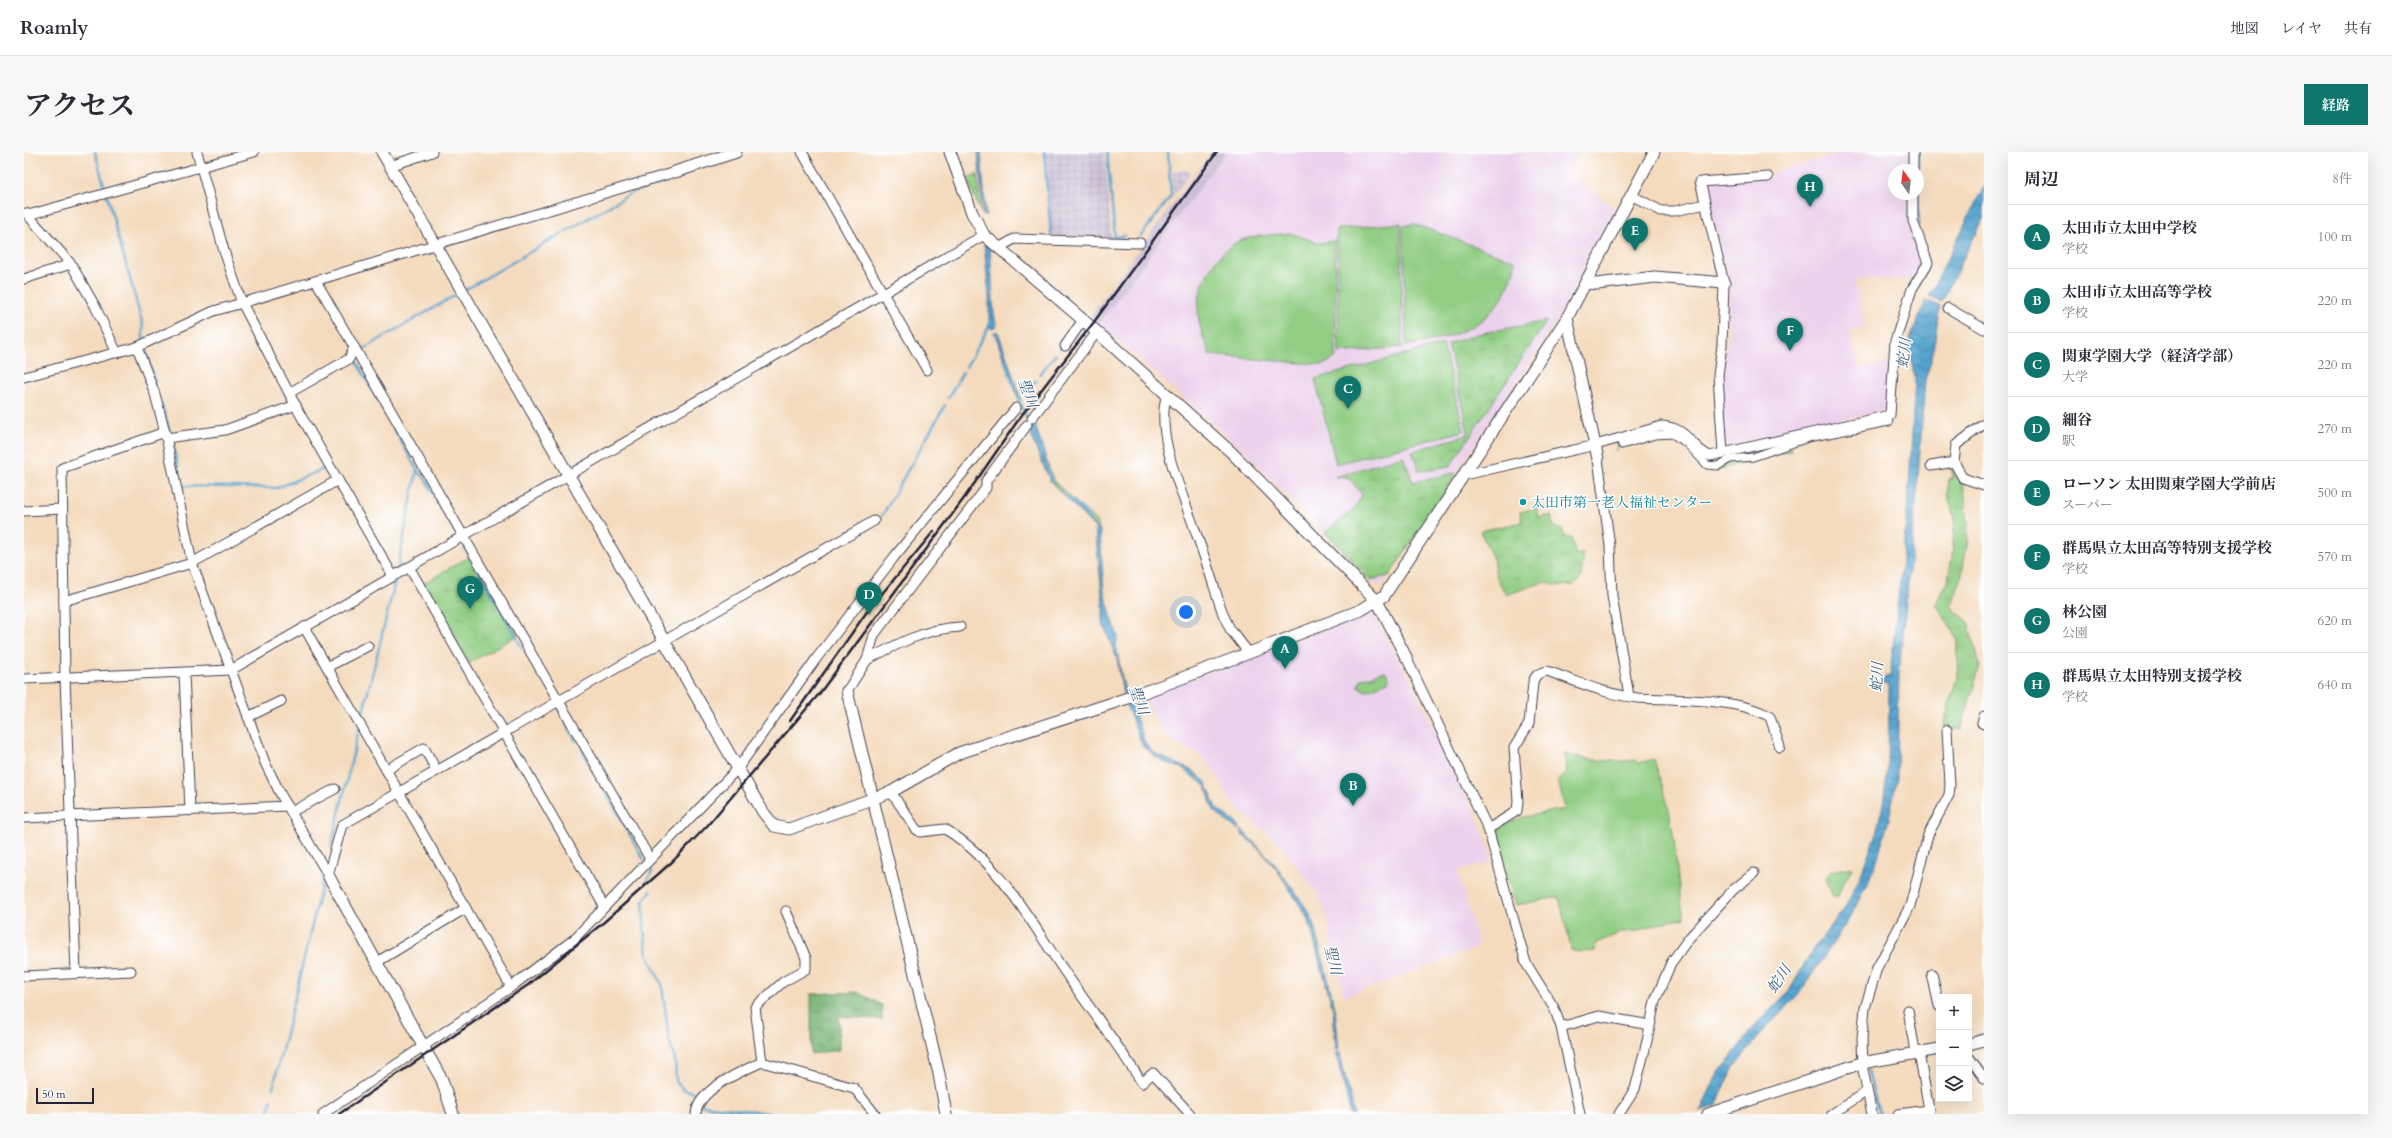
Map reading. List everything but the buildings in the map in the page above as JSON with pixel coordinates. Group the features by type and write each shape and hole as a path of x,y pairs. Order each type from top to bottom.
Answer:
{"street":[{"path":"197,152 232,278 242,303 289,393 393,576"},
{"path":"117,353 95,306 70,264 26,213 107,194 254,152"},
{"path":"382,152 437,245 663,641 738,768 774,826 789,829 891,792 959,753 1129,697 1340,618 1377,601 1397,579 1567,318 1654,152"},
{"path":"390,166 432,152"},
{"path":"24,377 137,347 214,311 437,245 736,152"},
{"path":"802,152 927,370"},
{"path":"950,152 972,213 984,235 1097,332 1231,452 1377,601 1406,657 1488,829 1526,963 1554,1008 1561,1027 1580,1114"},
{"path":"1913,152 1913,164"},
{"path":"1723,453 1718,375 1722,345 1724,283 1700,183 1768,177"},
{"path":"1631,195 1661,211 1675,211 1705,204"},
{"path":"1464,475 1596,445 1661,426 1672,426 1684,433 1707,455 1723,453 1890,415 1895,341 1912,289 1928,263 1913,221 1913,200"},
{"path":"24,679 230,670 984,235"},
{"path":"999,248 1014,239 1140,242"},
{"path":"24,279 70,264"},
{"path":"1586,283 1597,284 1655,277 1724,283"},
{"path":"316,281 650,859"},
{"path":"1948,308 1966,321 1984,329"},
{"path":"1567,318 1596,445 1610,546 1612,596 1629,696"},
{"path":"1065,346 1083,320"},
{"path":"946,1114 939,1074 847,691 867,660 874,635 986,488 986,480 1097,332"},
{"path":"137,347 155,394 192,563 265,763 289,809 328,874 424,1046 442,1080 453,1114"},
{"path":"289,393 349,359 354,347"},
{"path":"1167,394 1164,407 1168,447 1175,473 1223,614 1230,629 1249,653"},
{"path":"76,974 65,678 62,468 165,435 225,430 296,405"},
{"path":"323,1114 511,986 573,940 738,768 820,653 895,556 1016,408"},
{"path":"1621,442 1622,445 1655,435 1672,434 1686,443 1707,465 1718,466 1730,459 1753,457 1804,440 1889,422"},
{"path":"1984,424 1956,445 1954,462 1963,478 1984,485"},
{"path":"1931,466 1954,462"},
{"path":"64,601 192,563 338,480"},
{"path":"24,511 62,509"},
{"path":"328,874 342,825 874,521"},
{"path":"409,567 604,906"},
{"path":"304,627 511,986"},
{"path":"867,660 896,644 947,627 960,627"},
{"path":"327,667 368,646"},
{"path":"1488,829 1517,811 1518,801 1514,748 1529,724 1535,675 1546,671 1596,689 1637,698 1681,699 1759,710 1770,717 1780,747"},
{"path":"184,673 190,810"},
{"path":"248,717 281,701"},
{"path":"1984,716 1982,723 1984,724"},
{"path":"1872,1114 1862,1063 1864,1017 1877,968 1910,906 1924,847 1948,795 1950,785 1947,730"},
{"path":"386,770 424,748 437,771"},
{"path":"24,818 190,810 289,809 335,789"},
{"path":"891,792 916,829 920,832 945,829 975,850 1029,918 1073,985 1124,1054 1142,1083 1153,1073 1190,1114"},
{"path":"1619,1114 1635,1089 1650,1025 1654,1000 1678,951 1733,890 1754,873"},
{"path":"377,962 466,908"},
{"path":"762,1062 755,1007 783,982 806,969 806,958 786,911"},
{"path":"24,976 131,971"},
{"path":"1932,974 1936,994"},
{"path":"1898,1114 1929,1110 1908,1010"},
{"path":"1561,1027 1599,1016 1650,1025"},
{"path":"1972,1043 1984,1040"},
{"path":"1708,1114 1862,1063 1936,1049"},
{"path":"1972,1061 1984,1078"},
{"path":"696,1114 697,1108 708,1093 729,1077 762,1062 854,1088 875,1114"},
{"path":"1832,1114 1867,1091"}],"shaded area":[{"path":"1044,152 1105,152 1111,237 1050,236"},
{"path":"1212,152 1226,152 1099,324 1090,316"},
{"path":"1226,152 1579,152 1567,170 1616,210 1558,319 1383,584 1375,585 1246,453 1099,324"},
{"path":"1846,152 1911,152 1910,164 1888,164 1888,200 1911,200 1923,263 1914,279 1855,279 1865,327 1850,330 1859,369 1890,363 1887,407 1883,411 1729,446 1726,443 1721,377 1728,339 1729,285 1704,181 1771,176 1773,172"},
{"path":"1186,170 1190,173 1173,196 1172,172"},
{"path":"1368,613 1376,617 1386,641 1408,675 1480,825 1492,858 1488,863 1458,871 1478,943 1476,948 1344,997 1325,910 1315,890 1278,842 1241,812 1230,800 1213,768 1199,755 1166,737 1159,728 1144,696"}],"green space":[{"path":"977,174 981,213 967,178"},
{"path":"1401,223 1402,347 1339,353 1337,229"},
{"path":"1414,224 1515,261 1515,266 1511,280 1502,298 1493,310 1482,320 1471,327 1447,337 1406,346 1403,226"},
{"path":"1290,233 1318,243 1335,241 1336,357 1324,365 1210,355 1200,326 1198,308 1202,287 1212,266 1227,249 1245,239"},
{"path":"1547,321 1450,466 1419,471 1412,451 1467,435 1467,428 1448,344 1477,334"},
{"path":"1443,344 1464,431 1336,464 1315,379"},
{"path":"1672,431 1707,461 1790,442 1792,450 1720,469 1715,469 1670,435 1620,446 1615,451 1618,446 1616,444 1652,433"},
{"path":"1403,456 1413,482 1453,473 1456,474 1389,576 1370,580 1325,532 1354,509 1362,495 1349,478 1335,477"},
{"path":"1048,465 1054,481 1096,521 1100,531 1054,484 1046,469"},
{"path":"1951,466 1956,477 1963,482 1968,521 1967,545 1962,574 1951,605 1953,609 1969,622 1980,666 1961,729 1943,727 1957,677 1958,640 1936,604 1944,586 1947,585 1952,557 1955,518 1947,494 1949,479 1953,477"},
{"path":"1537,508 1539,518 1551,515 1555,526 1562,529 1565,537 1571,538 1576,555 1583,553 1582,577 1574,585 1559,586 1544,582 1506,595 1496,577 1493,559 1480,531 1522,522 1520,512"},
{"path":"472,555 518,635 469,663 424,583"},
{"path":"1386,672 1389,678 1388,682 1365,691 1358,686 1361,679"},
{"path":"1565,754 1601,760 1636,760 1639,763 1654,759 1670,813 1684,918 1660,923 1638,931 1623,932 1596,943 1595,951 1572,952 1559,897 1516,905 1504,867 1499,830 1501,827 1523,817 1565,809 1558,780 1567,773"},
{"path":"1852,867 1836,898 1833,897 1826,878 1830,871"},
{"path":"857,992 882,1005 882,1020 839,1016 839,1050 811,1054 811,994"}],"water":[{"path":"978,152 981,152 986,216 983,216"},
{"path":"1984,186 1984,217 1942,302 1929,296"},
{"path":"984,244 990,244 994,314 997,327 992,329 989,326 989,298"},
{"path":"1926,300 1940,306 1932,358 1925,380 1917,492 1899,674 1897,778 1889,820 1875,867 1850,918 1797,997 1768,1026 1734,1067 1716,1106 1700,1111 1717,1075 1756,1024 1789,991 1813,949 1845,908 1859,879 1876,833 1883,804 1888,768 1889,685 1880,681 1880,678 1890,676 1908,503 1915,380 1908,344"},
{"path":"998,331 1021,399 1019,401 994,332"},
{"path":"1034,421 1048,465 1046,469 1054,484 1100,531 1104,591 1118,638 1116,645 1123,683 1127,694 1123,695 1117,659 1103,624 1103,605 1095,528 1050,481 1034,444 1029,427"},
{"path":"1131,703 1145,743 1152,752 1193,771 1206,782 1216,808 1239,825 1238,830 1217,814 1212,807 1206,786 1181,768 1163,762 1143,747 1126,705"},
{"path":"1241,829 1274,863 1308,910 1315,926 1335,1008 1339,1049 1336,1050 1333,1010 1308,918 1277,870 1260,850 1240,833"},
{"path":"1340,1052 1354,1114 1350,1114 1336,1053"}],"waterway":[{"path":"95,152 143,326 143,341"},
{"path":"1044,152 1051,236"},
{"path":"1107,152 1115,237"},
{"path":"1141,236 1171,196 1168,152"},
{"path":"1918,152 1918,164"},
{"path":"465,290 635,191 671,181"},
{"path":"1918,200 1919,225"},
{"path":"1110,238 1124,236"},
{"path":"360,351 459,293"},
{"path":"966,367 991,323"},
{"path":"1060,349 1061,344"},
{"path":"144,346 155,383"},
{"path":"1040,374 1056,354"},
{"path":"357,355 355,359 417,470 397,571"},
{"name":"聖川","path":"1005,361 1013,384"},
{"path":"948,398 963,372"},
{"path":"1026,393 1036,380"},
{"name":"聖川","path":"1018,398 1029,423"},
{"path":"162,405 171,435"},
{"path":"882,516 945,405"},
{"path":"172,440 182,486 277,488 328,467"},
{"name":"聖川","path":"1046,465 1052,481"},
{"path":"417,470 424,477 457,535"},
{"name":"聖川","path":"1066,496 1082,509 1089,519"},
{"path":"461,541 497,603"},
{"path":"372,549 394,587"},
{"path":"361,720 396,578"},
{"path":"499,607 523,649"},
{"path":"557,706 576,741"},
{"path":"331,847 359,729"},
{"path":"582,750 644,860"},
{"path":"646,882 652,872 649,867"},
{"path":"273,1088 324,875"},
{"path":"648,955 645,937 643,901 651,891"},
{"path":"649,958 662,985 669,1040 675,1060 676,1082 684,1090 693,1092 697,1102"},
{"path":"1868,1071 1879,1114"},
{"name":"聖川","path":"1346,1091 1349,1104"},
{"path":"268,1114 271,1100"},
{"path":"701,1105 776,1114"}],"railway":[{"path":"339,1114 528,985 604,922 673,861 707,826 819,694 965,497 1021,416 1094,322 1217,152"},
{"path":"790,721 866,613 934,531"}],"place":[{"name":"群馬県立太田特別支援学校","path":"1810,207"},
{"name":"ローソン 太田関東学園大学前店","path":"1635,251"},
{"name":"群馬県立太田高等特別支援学校","path":"1790,351"},
{"name":"関東学園大学（経済学部）","path":"1348,409"},
{"name":"太田市第一老人福祉センター","path":"1523,502"},
{"name":"林公園","path":"470,609"},
{"name":"細谷","path":"869,615"},
{"name":"太田市立太田中学校","path":"1285,669"},
{"name":"太田市立太田高等学校","path":"1353,806"}],"water label":[{"name":"蛇川","path":"1904,353"},
{"name":"蛇川","path":"1877,677"},
{"name":"蛇川","path":"1779,979"}]}
